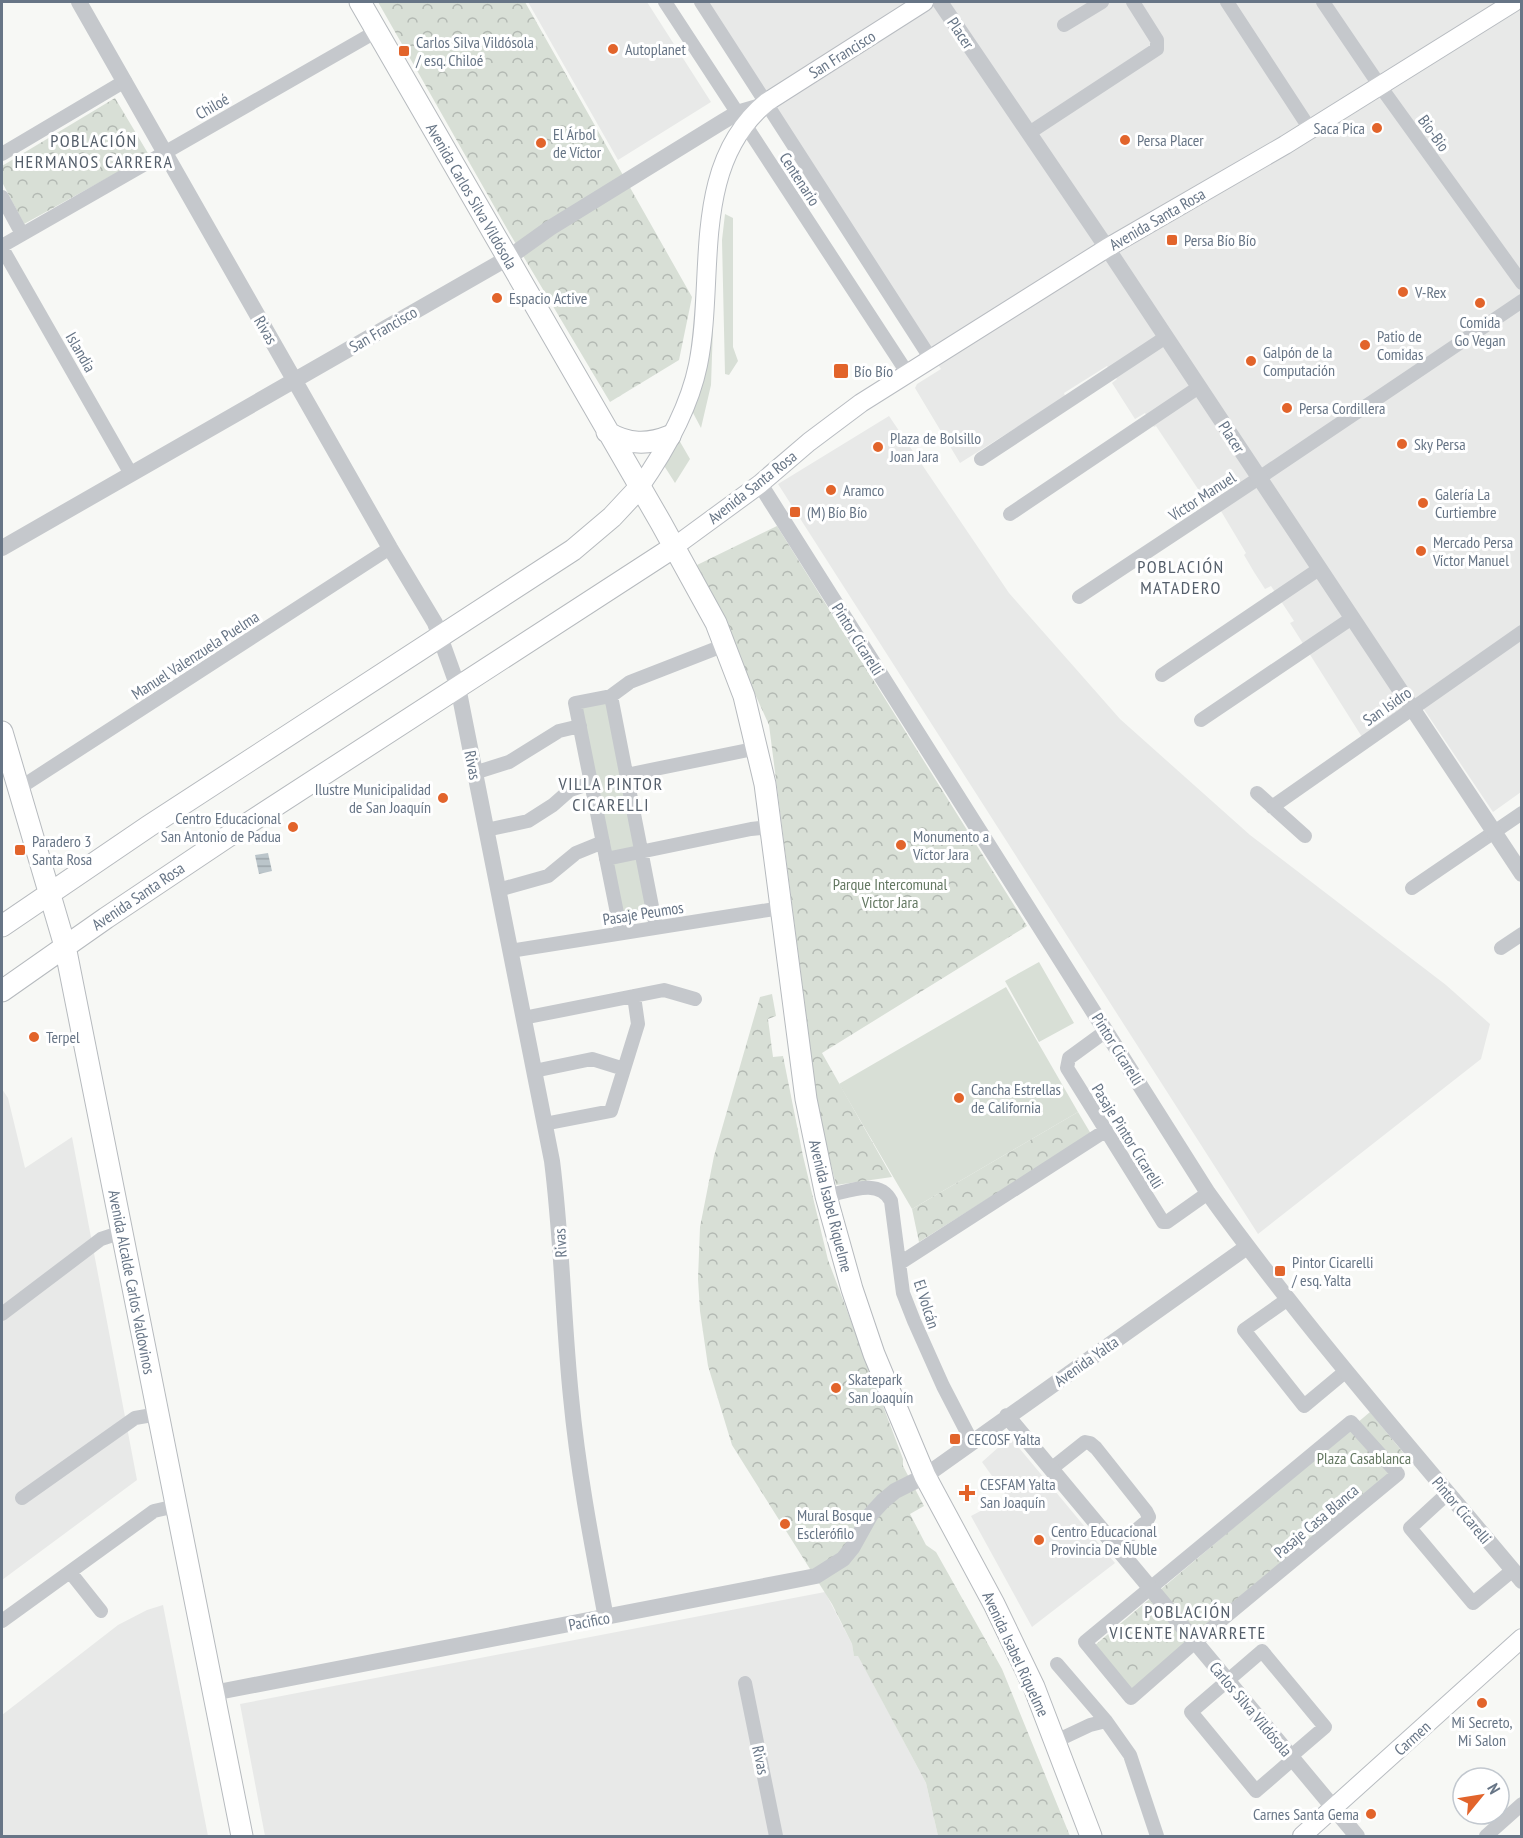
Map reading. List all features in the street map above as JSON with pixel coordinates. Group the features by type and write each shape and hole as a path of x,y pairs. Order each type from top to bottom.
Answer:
{"main road":[{"name":"Avenida Carlos Silva Vildósola","path":"360,2 674,547"},
{"name":"San Francisco","path":"741,119 924,2"},
{"name":"Avenida Santa Rosa","path":"2,991 227,837 674,547 760,484 845,414 1107,249 1310,129 1514,2"},
{"path":"2,926 139,832 573,550 612,517 639,488 670,436 689,398 698,364 712,209 716,189 741,119"},
{"path":"607,432 620,439 640,443 670,436"},
{"path":"612,517 637,512 653,517 661,523"},
{"name":"Avenida Isabel Riquelme","path":"674,547 716,623 744,696 758,748 806,1099 826,1196 847,1273 874,1354 925,1476 1024,1665 1056,1741 1091,1836"},
{"name":"Avenida Alcalde Carlos Valdovinos","path":"2,732 65,946 242,1836"},
{"name":"Carmen","path":"1302,1836 1521,1638"}],"street":[{"name":"Rivas","path":"79,2 435,623 458,687 552,1161 576,1443 587,1519 606,1618"},
{"name":"Centenario","path":"664,2 908,374"},
{"name":"Centenario","path":"701,2 764,104 931,359"},
{"name":"Placer","path":"940,2 1199,387 1521,874"},
{"path":"1064,25 1102,2"},
{"path":"1029,133 1157,50 1157,40 1133,2"},
{"path":"1227,2 1310,129"},
{"name":"Bio-Bio","path":"1323,2 1521,283"},
{"name":"Chiloé","path":"2,247 377,31"},
{"path":"2,154 124,81"},
{"name":"San Francisco","path":"2,548 508,258 550,228 741,119"},
{"path":"2,197 22,234"},
{"name":"Islandia","path":"2,247 131,474"},
{"name":"Víctor Manuel","path":"1079,597 1521,301"},
{"path":"981,459 1166,338"},
{"path":"1010,514 1199,387"},
{"name":"Pintor Cicarelli","path":"760,484 1208,1193 1287,1299 1517,1576"},
{"name":"Manuel Valenzuela Puelma","path":"18,789 390,548"},
{"path":"1162,675 1319,569"},
{"path":"1201,720 1352,618"},
{"name":"San Isidro","path":"1272,807 1521,633"},
{"path":"621,933 575,702 611,696 630,682 725,645"},
{"path":"611,696 656,927"},
{"path":"474,773 509,762 559,731 580,726"},
{"path":"626,775 758,748"},
{"path":"486,830 528,821 570,789 591,783"},
{"path":"1257,793 1305,836"},
{"path":"1412,888 1521,813"},
{"path":"606,859 770,827"},
{"path":"498,890 548,876 576,853 603,843"},
{"name":"Pasaje Peumos","path":"510,951 781,908"},
{"path":"1501,948 1521,934"},
{"path":"523,1018 664,990 695,999"},
{"path":"544,1124 611,1111 638,1024 634,996"},
{"name":"Pasaje Pintor Cicarelli","path":"1106,1031 1069,1058 1067,1068 1105,1131 1163,1222 1167,1222 1208,1193"},
{"path":"534,1071 592,1059 624,1069"},
{"path":"900,1263 1105,1131"},
{"name":"El Volcán","path":"826,1196 872,1187 888,1194 891,1201 903,1293 943,1386 972,1442"},
{"path":"2,1314 101,1239 122,1232"},
{"name":"Avenida Yalta","path":"925,1476 1247,1247"},
{"path":"1287,1299 1244,1330 1304,1406 1346,1371"},
{"path":"21,1498 135,1418 158,1414"},
{"name":"Carlos Silva Vildósola","path":"1007,1416 1357,1836"},
{"name":"Pasaje Casa Blanca","path":"1352,1422 1398,1474 1195,1642 1131,1698 1085,1642 1352,1422"},
{"path":"1051,1469 1085,1442 1096,1448 1146,1510 1149,1517 1116,1547"},
{"name":"Pacifico","path":"213,1693 816,1576 843,1559 883,1501 895,1491 925,1476"},
{"path":"1448,1493 1410,1528 1473,1603 1517,1576"},
{"path":"2,1621 154,1511 176,1506"},
{"path":"70,1572 101,1611"},
{"path":"1262,1651 1325,1727 1291,1758 1256,1791 1191,1712 1262,1651"},
{"path":"1057,1664 1106,1721 1130,1755 1157,1836"},
{"name":"Rivas","path":"745,1683 776,1836"},
{"path":"1056,1741 1090,1725 1106,1721"},
{"path":"1486,1836 1521,1804"}],"shaded area":[{"name":"Autoplanet","path":"528,2 647,2 711,102 618,160"},
{"path":"707,2 1521,2 1521,792 1493,812 1417,699 1362,737 1290,623 1294,621 1271,586 1265,589 1254,572 1244,555 1246,553 1209,491 1202,495 1145,413 1135,419 1112,383 1117,379 1107,366 1064,393 1065,396 1046,409 960,463 915,388 917,384 941,369"},
{"path":"889,416 1009,593 1120,719 1250,835 1446,985 1490,1024 1481,1059 1258,1234 778,484"},
{"path":"268,853 272,871 259,874 255,855"},
{"path":"2,1089 8,1098 25,1168 72,1137 137,1480 2,1580"},
{"name":"Centro Educacional Provincia De ÑUble","path":"1010,1437 1115,1563 1032,1627 971,1516 1007,1497 982,1462"},
{"path":"825,1592 852,1644 854,1655 858,1655 926,1783 938,1836 265,1836 240,1704"},
{"path":"163,1605 208,1836 2,1836 2,1715 118,1625 147,1610"}],"green space":[{"path":"378,2 525,2 692,297 679,360 610,402 510,234"},
{"path":"115,98 149,155 24,224 2,182 2,166"},
{"path":"725,214 733,218 733,347 738,361 729,375 725,374 722,240"},
{"path":"709,321 713,327 711,385 701,428 691,409"},
{"path":"679,440 690,459 675,483 663,464"},
{"name":"Parque Intercomunal Victor Jara","path":"777,526 1027,926 822,1053 892,1177 836,1185 819,1116 769,725 697,565"},
{"path":"608,699 651,918 621,924 578,705"},
{"path":"1039,962 1074,1023 1039,1042 1005,981"},
{"name":"Cancha Estrellas de California","path":"1006,987 1078,1112 912,1209 839,1084"},
{"path":"772,994 776,1016 768,1019 773,1057 783,1056 803,1156 828,1260 903,1459 903,1466 924,1506 910,1514 926,1545 936,1552 1002,1669 1070,1836 938,1836 926,1783 858,1656 854,1656 852,1644 832,1604 732,1445 708,1366 698,1279 700,1227 714,1156 760,997"},
{"path":"1078,1112 1091,1134 919,1242 912,1209"},
{"name":"Plaza Casablanca","path":"1370,1412 1410,1461 1185,1645 1133,1694 1094,1646"}],"place":[{"name":"Autoplanet","path":"613,49"},
{"name":"Carlos Silva Vildósola / esq. Chiloé","path":"404,51"},
{"name":"Saca Pica","path":"1377,128"},
{"name":"Persa Placer","path":"1125,140"},
{"name":"El Árbol de Víctor","path":"541,143"},
{"name":"Persa Bío Bío","path":"1172,240"},
{"name":"V-Rex","path":"1403,292"},
{"name":"Espacio Active","path":"497,298"},
{"name":"Comida Go Vegan","path":"1480,303"},
{"name":"Patio de Comidas","path":"1365,345"},
{"name":"Galpón de la Computación","path":"1251,361"},
{"name":"Bío Bío","path":"841,371"},
{"name":"Persa Cordillera","path":"1287,408"},
{"name":"Sky Persa","path":"1402,444"},
{"name":"Plaza de Bolsillo Joan Jara","path":"878,447"},
{"name":"Aramco","path":"831,490"},
{"name":"Galería La Curtiembre","path":"1423,503"},
{"name":"(M) Bío Bío","path":"795,512"},
{"name":"Mercado Persa Víctor Manuel","path":"1421,551"},
{"name":"Ilustre Municipalidad de San Joaquín","path":"443,798"},
{"name":"Centro Educacional San Antonio de Padua","path":"293,827"},
{"name":"Monumento a Víctor Jara","path":"901,845"},
{"name":"Paradero 3 Santa Rosa","path":"20,850"},
{"name":"Terpel","path":"34,1037"},
{"name":"Cancha Estrellas de California","path":"959,1098"},
{"name":"Pintor Cicarelli / esq. Yalta","path":"1280,1271"},
{"name":"Skatepark San Joaquín","path":"836,1388"},
{"name":"CECOSF Yalta","path":"955,1439"},
{"name":"CESFAM Yalta San Joaquín","path":"967,1493"},
{"name":"Mural Bosque Esclerófilo","path":"785,1524"},
{"name":"Centro Educacional Provincia De ÑUble","path":"1039,1540"},
{"name":"Mi Secreto, Mi Salon","path":"1482,1703"},
{"name":"Carnes Santa Gema","path":"1371,1814"}],"district":[{"name":"POBLACIÓN HERMANOS CARRERA","path":"94,150"},
{"name":"POBLACIÓN MATADERO","path":"1181,576"},
{"name":"VILLA PINTOR CICARELLI","path":"611,793"},
{"name":"POBLACIÓN VICENTE NAVARRETE","path":"1188,1621"}]}
